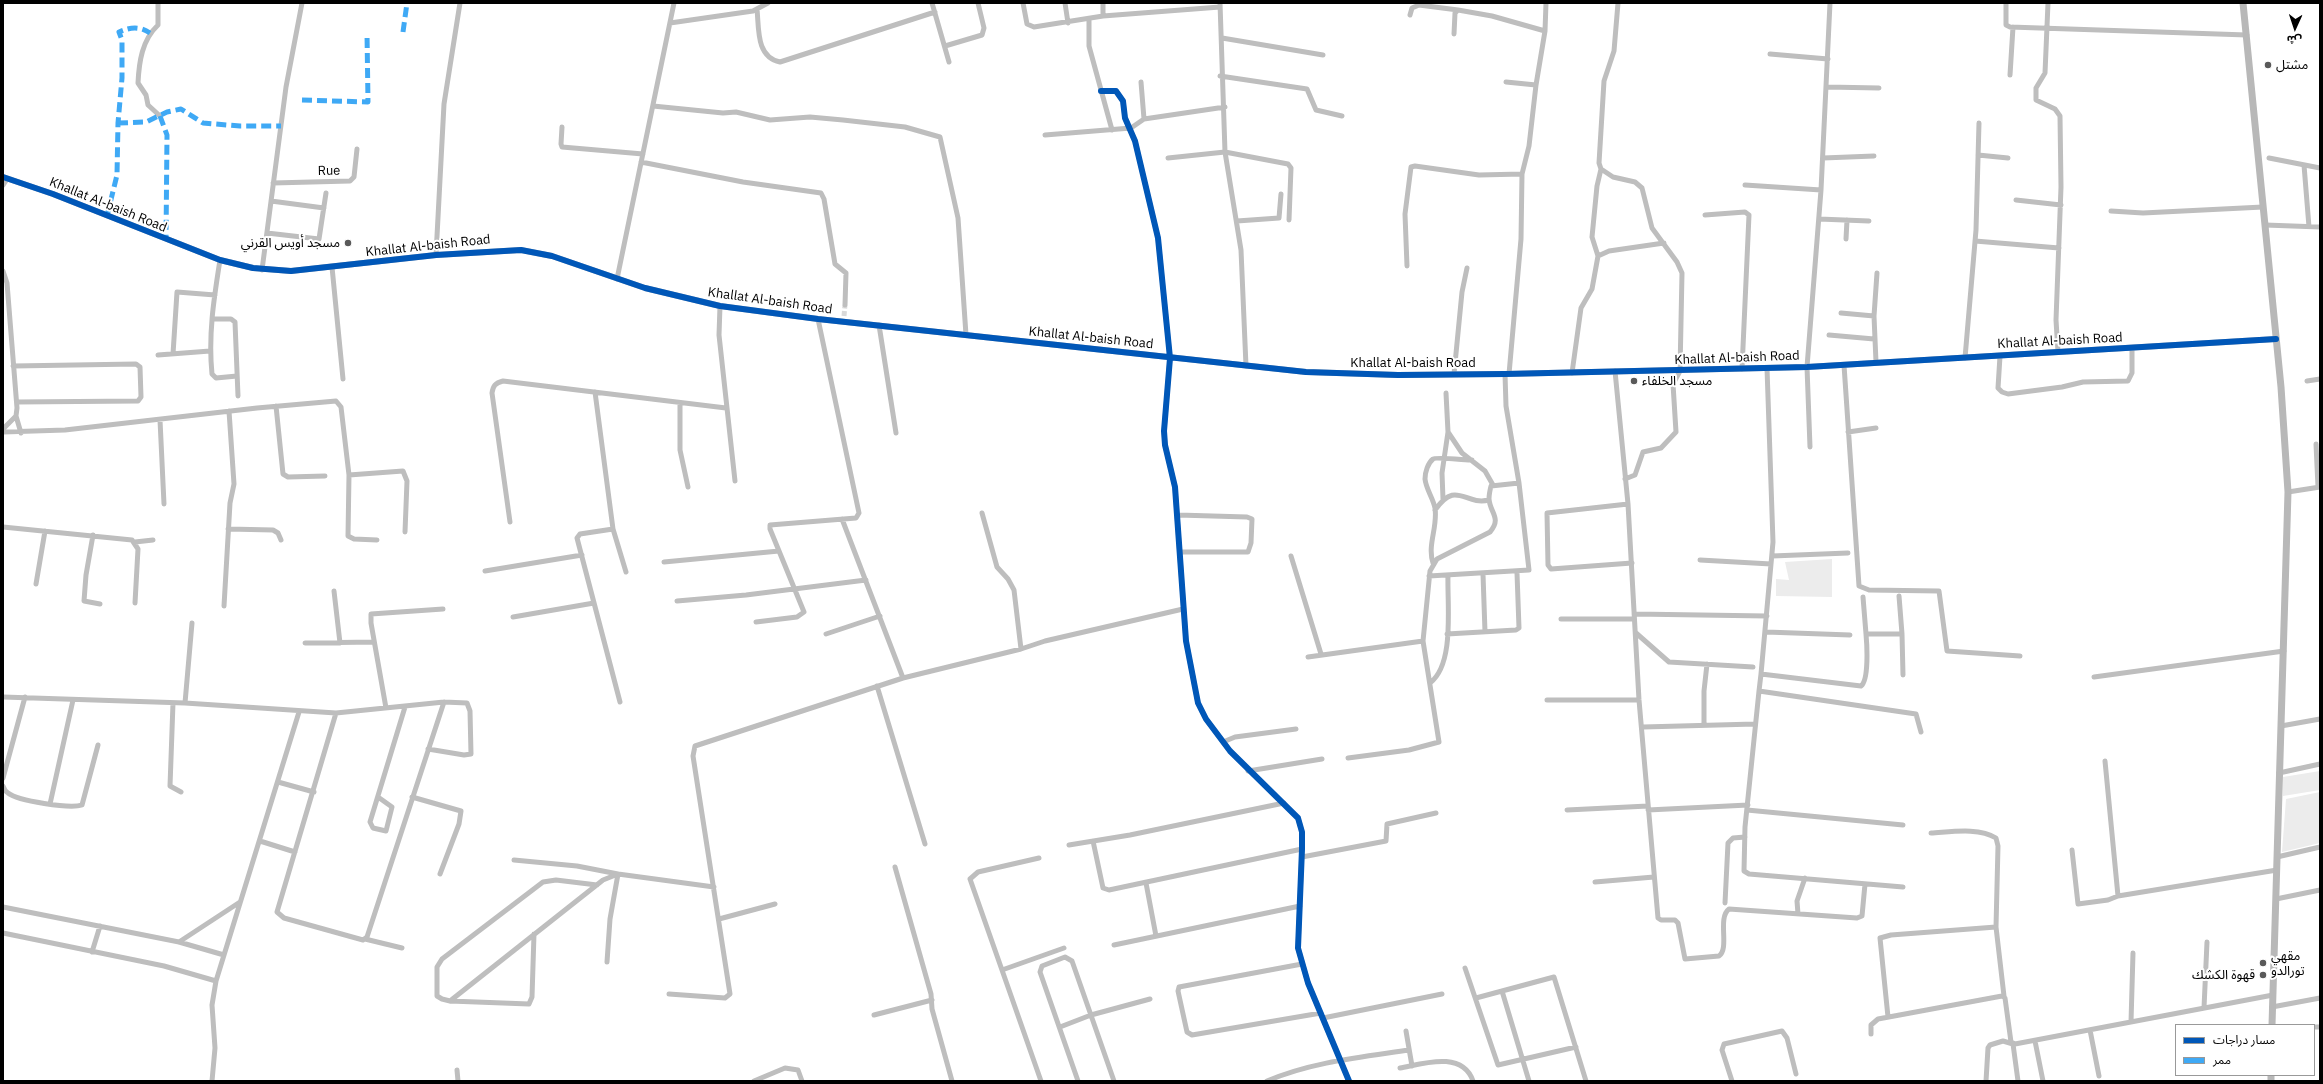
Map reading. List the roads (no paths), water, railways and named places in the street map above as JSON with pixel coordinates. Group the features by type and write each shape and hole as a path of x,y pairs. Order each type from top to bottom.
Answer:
{"main road":[{"path":"2243,3 2286,444 2288,492 2272,1024"}],"street":[{"path":"158,3 158,25 150,32 144,45 138,83 146,95 148,105 160,116"},
{"path":"262,270 286,87 302,3"},
{"path":"436,255 444,104 460,3"},
{"path":"617,279 674,3"},
{"path":"670,23 746,12 757,9 768,3"},
{"path":"932,3 949,62"},
{"path":"945,46 982,35 984,28 978,3"},
{"path":"1023,3 1026,24 1031,27 1089,20 1103,16 1220,5 1222,38 1220,76 1224,106 1225,152 1237,221 1244,285 1246,366"},
{"path":"1066,3 1068,23"},
{"path":"1103,3 1103,16"},
{"path":"1429,576 1517,572 1528,571 1530,568 1519,483 1506,406 1507,374 1521,239 1522,174 1528,146 1545,30 1546,3"},
{"path":"1572,373 1581,308 1592,289 1598,256 1592,237 1597,186 1602,169 1599,151 1604,81 1614,51 1618,3"},
{"path":"1810,447 1807,367 1821,190 1830,3"},
{"path":"2006,3 2006,25 2013,27 2247,35"},
{"path":"2048,3 2045,73 2035,93 2036,100 2055,109 2060,116 2061,205 2056,320 2058,352"},
{"path":"1410,15 1412,8 1416,6 1458,10 1499,18 1545,30"},
{"path":"757,9 762,50 768,58 780,62 935,12"},
{"path":"1454,34 1455,13 1458,10"},
{"path":"1089,20 1089,46 1112,130"},
{"path":"2010,75 2013,27"},
{"path":"1222,38 1323,55"},
{"path":"1770,54 1828,58"},
{"path":"1220,76 1307,89 1316,110 1342,116"},
{"path":"1141,82 1144,119"},
{"path":"1506,82 1536,85"},
{"path":"1827,87 1879,88"},
{"path":"1101,91 1116,91 1120,95 1125,118 1131,128 1158,238 1170,358 1164,431 1167,458 1175,487 1178,514 1186,641 1198,703 1206,719 1248,771 1284,803 1298,818 1302,832 1298,941 1302,964 1349,1081"},
{"path":"653,106 723,113 736,112 770,120 810,117 843,120 905,127 937,135 942,140 958,218 966,335"},
{"path":"1045,135 1131,128 1144,119 1224,106"},
{"path":"1965,358 1975,241 1979,123"},
{"path":"562,127 562,147 643,154"},
{"name":"Rue","path":"273,183 350,181 354,177 357,149"},
{"path":"1168,158 1225,152 1290,166 1289,220"},
{"path":"1978,155 2008,158"},
{"path":"1823,158 1874,156"},
{"path":"2269,158 2320,168"},
{"path":"641,162 743,182 821,193 824,199 835,264 847,275 845,305"},
{"path":"2304,165 2309,227"},
{"path":"1407,266 1405,214 1411,167 1415,166 1479,175 1522,174"},
{"path":"1602,169 1613,177 1635,182 1642,188 1652,228 1677,262 1682,273 1680,371 1673,384 1676,432 1661,448 1643,452 1635,475 1625,479"},
{"path":"3,185 5,178"},
{"name":"Khallat Al-baish Road","path":"5,178 220,260 262,270 291,271 436,255 521,250 552,256 582,265 617,279 670,295 720,306 818,319 844,319 879,325 966,335 1306,372 1398,375 1507,374 1807,367 2276,339"},
{"path":"1746,185 1821,190"},
{"name":"Rue","path":"267,233 319,239 326,193"},
{"path":"1237,221 1280,218 1281,194"},
{"path":"2016,200 2061,205"},
{"path":"271,201 324,208"},
{"path":"2111,210 2143,213 2263,207"},
{"path":"1705,215 1745,212 1749,214 1742,369"},
{"path":"1819,219 1868,221"},
{"path":"1846,239 1847,220"},
{"path":"2265,225 2320,227"},
{"path":"1975,241 2059,248"},
{"path":"1598,256 1609,251 1664,243"},
{"path":"220,260 214,295 210,351 214,377 237,376"},
{"path":"332,267 343,379"},
{"path":"1454,374 1462,292 1467,268"},
{"path":"3,271 7,283 17,402 16,416 21,433"},
{"path":"1876,362 1874,316 1877,273"},
{"path":"173,354 177,292 214,295"},
{"path":"720,306 719,336 726,408 736,481"},
{"path":"1841,313 1874,316"},
{"path":"212,318 232,319 235,322 238,396"},
{"path":"756,622 797,617 803,614 770,529 772,524 856,518 859,513 818,319"},
{"path":"879,325 896,433"},
{"path":"1829,335 1874,339"},
{"path":"2000,356 1998,388 2002,392 2008,394 2062,387 2083,382 2128,381 2132,373 2132,348"},
{"path":"158,355 210,351"},
{"path":"13,366 136,364 140,367 142,372 141,397 138,401 17,402"},
{"path":"1844,365 1859,586 1869,590 1938,591 1947,652 2020,656"},
{"path":"1767,368 1772,470 1772,564 1747,808 1744,860 1746,873 1903,887"},
{"path":"1615,371 1628,504 1639,700 1658,918 1661,920 1675,920 1678,923 1685,959 1721,954 1724,916 1729,909 1860,918 1862,916 1865,884"},
{"path":"2307,381 2320,379"},
{"path":"510,522 492,388 498,383 502,382 595,392 726,408"},
{"path":"595,392 614,530 626,572"},
{"path":"1435,510 1442,499 1442,473 1448,432 1446,394"},
{"path":"3,432 21,433 65,430 276,406 331,401 339,403 349,475 348,536 354,539 376,540"},
{"path":"680,403 680,450 688,487"},
{"path":"276,406 283,474 288,477 325,476"},
{"path":"224,606 228,529 234,484 229,411"},
{"path":"3,429 16,416"},
{"path":"160,420 164,504"},
{"path":"1848,432 1876,428"},
{"path":"1348,758 1409,750 1439,742 1423,641 1429,576 1433,563 1445,554 1490,532 1495,526 1497,520 1489,500 1493,485 1485,471 1462,452 1448,432"},
{"path":"2288,492 2319,487 2316,444"},
{"path":"1433,563 1430,555 1435,510 1425,479 1428,466 1433,458 1445,460 1472,460"},
{"path":"349,475 403,472 407,481 405,532"},
{"path":"1493,485 1519,483"},
{"path":"1442,499 1454,494 1489,500"},
{"path":"1628,504 1547,513 1548,565 1551,569 1632,563"},
{"path":"982,513 996,567 1008,579 1014,590 1021,650"},
{"path":"1178,514 1247,517 1252,519 1251,544 1248,552 1181,552"},
{"path":"842,519 903,678"},
{"path":"3,527 127,538 135,542 153,540"},
{"path":"228,529 273,530 278,533 281,540"},
{"path":"614,530 578,535 620,702"},
{"path":"36,584 44,531"},
{"path":"93,535 86,575 84,601 100,604"},
{"path":"134,603 138,556 135,542"},
{"path":"664,562 779,551"},
{"path":"1772,556 1848,553"},
{"path":"485,571 582,555"},
{"path":"1291,556 1321,654"},
{"path":"1700,560 1772,564"},
{"path":"1447,634 1519,628 1517,572"},
{"path":"1483,574 1485,632"},
{"path":"1430,683 1438,678 1445,662 1448,575"},
{"path":"677,601 866,580"},
{"path":"334,591 340,643"},
{"path":"1899,596 1902,634 1902,675"},
{"path":"1761,674 1861,686 1864,682 1866,666 1864,597"},
{"path":"513,618 594,603"},
{"path":"386,708 374,642 371,620 372,613 443,609"},
{"path":"669,994 729,997 719,919 693,756 695,746 704,741 903,678 1021,650 1045,641 1183,609"},
{"path":"826,634 880,616"},
{"path":"1561,619 1634,616 1767,616"},
{"path":"185,703 192,623"},
{"path":"1766,632 1850,635"},
{"path":"1636,633 1670,662 1753,667"},
{"path":"1866,634 1902,634"},
{"path":"1308,657 1423,641"},
{"path":"305,643 374,642"},
{"path":"2094,677 2284,652"},
{"path":"1704,725 1704,691 1707,664"},
{"path":"877,686 925,844"},
{"path":"1759,691 1916,714 1921,732"},
{"path":"3,697 185,703 299,712 336,712 405,707 444,702 465,702 468,704 471,752 464,755 428,749"},
{"path":"3,778 25,697"},
{"path":"50,804 73,700"},
{"path":"1548,700 1639,700"},
{"path":"365,939 444,702"},
{"path":"173,703 172,766 169,780 170,786 181,792"},
{"path":"378,797 392,806 386,831 371,826 378,797 405,707"},
{"path":"212,1081 215,1048 212,1005 216,982 299,712"},
{"path":"336,712 278,914 359,940 365,939 402,948"},
{"path":"2281,726 2320,719"},
{"path":"1642,726 1755,724"},
{"path":"1224,742 1243,735 1296,729"},
{"path":"3,786 6,792 13,796 50,804 82,805 98,745"},
{"path":"1248,771 1322,759"},
{"path":"2105,761 2118,896"},
{"path":"2279,773 2320,764"},
{"path":"278,782 314,792"},
{"path":"412,797 461,811 459,824 440,874"},
{"path":"1068,845 1284,803"},
{"path":"1567,810 1747,808 1903,825"},
{"path":"1302,857 1386,841 1387,824 1436,813"},
{"path":"1931,833 1979,833 1996,838 1998,846 1996,927 2004,996 2018,1081"},
{"path":"1725,903 1728,843 1732,838 1745,837"},
{"path":"260,841 295,852"},
{"path":"1093,841 1102,884 1106,890 1146,883 1302,849"},
{"path":"2277,857 2320,847"},
{"path":"2072,850 2078,904 2277,870"},
{"path":"1039,858 978,872 970,876 971,883 1041,1081"},
{"path":"514,860 577,866 618,874 714,887"},
{"path":"894,867 932,1000 932,1009 952,1081"},
{"path":"450,1001 597,885 618,874"},
{"path":"607,962 610,920 618,874"},
{"path":"1595,882 1654,877"},
{"path":"1798,914 1797,901 1805,878"},
{"path":"534,934 532,997 529,1004 450,1001 440,998 436,992 437,966 442,959 546,880 597,885"},
{"path":"1146,883 1156,936"},
{"path":"2276,899 2320,890"},
{"path":"179,942 241,902"},
{"path":"719,919 776,904"},
{"path":"1114,945 1300,906"},
{"path":"3,907 179,942 224,956"},
{"path":"92,952 100,926"},
{"path":"1888,1017 1880,938 1891,935 1996,927"},
{"path":"3,933 164,966 216,982"},
{"path":"2204,1008 2207,942"},
{"path":"1002,970 1064,948"},
{"path":"2131,1022 2133,953"},
{"path":"1078,1081 1040,970 1042,966 1062,957 1072,961 1114,1081"},
{"path":"1302,964 1179,987 1178,991 1187,1032 1192,1035 1322,1016 1442,994"},
{"path":"1465,968 1496,1063 1501,1065 1576,1047"},
{"path":"1476,998 1554,977 1586,1081"},
{"path":"1502,991 1529,1081"},
{"path":"1986,1081 1990,1045 2003,1041 2013,1044 2035,1041 2273,995"},
{"path":"1871,1034 1871,1025 1873,1021 2004,996"},
{"path":"2272,1007 2320,998"},
{"path":"1060,1027 1091,1016 1150,999"},
{"path":"874,1016 932,1000"},
{"path":"2090,1030 2099,1076"},
{"path":"1406,1031 1412,1066"},
{"path":"1732,1081 1722,1050 1724,1044 1782,1031 1786,1038 1796,1074"},
{"path":"2035,1041 2043,1081"},
{"path":"1267,1081 1294,1071 1340,1061 1409,1050"},
{"path":"1400,1068 1446,1060 1468,1072 1473,1081"},
{"path":"754,1081 790,1067 798,1070 802,1081"},
{"path":"457,1070 458,1081"}],"tunnel":[{"path":"844,316 845,305"}],"place":[{"name":"مشتل","path":"2268,65"},
{"name":"مسجد أويس القرني","path":"348,243"},
{"name":"مسجد الخلفاء","path":"1634,381"},
{"name":"مقهي تورالدو","path":"2263,963"},
{"name":"قهوة الكشك","path":"2263,975"}]}
